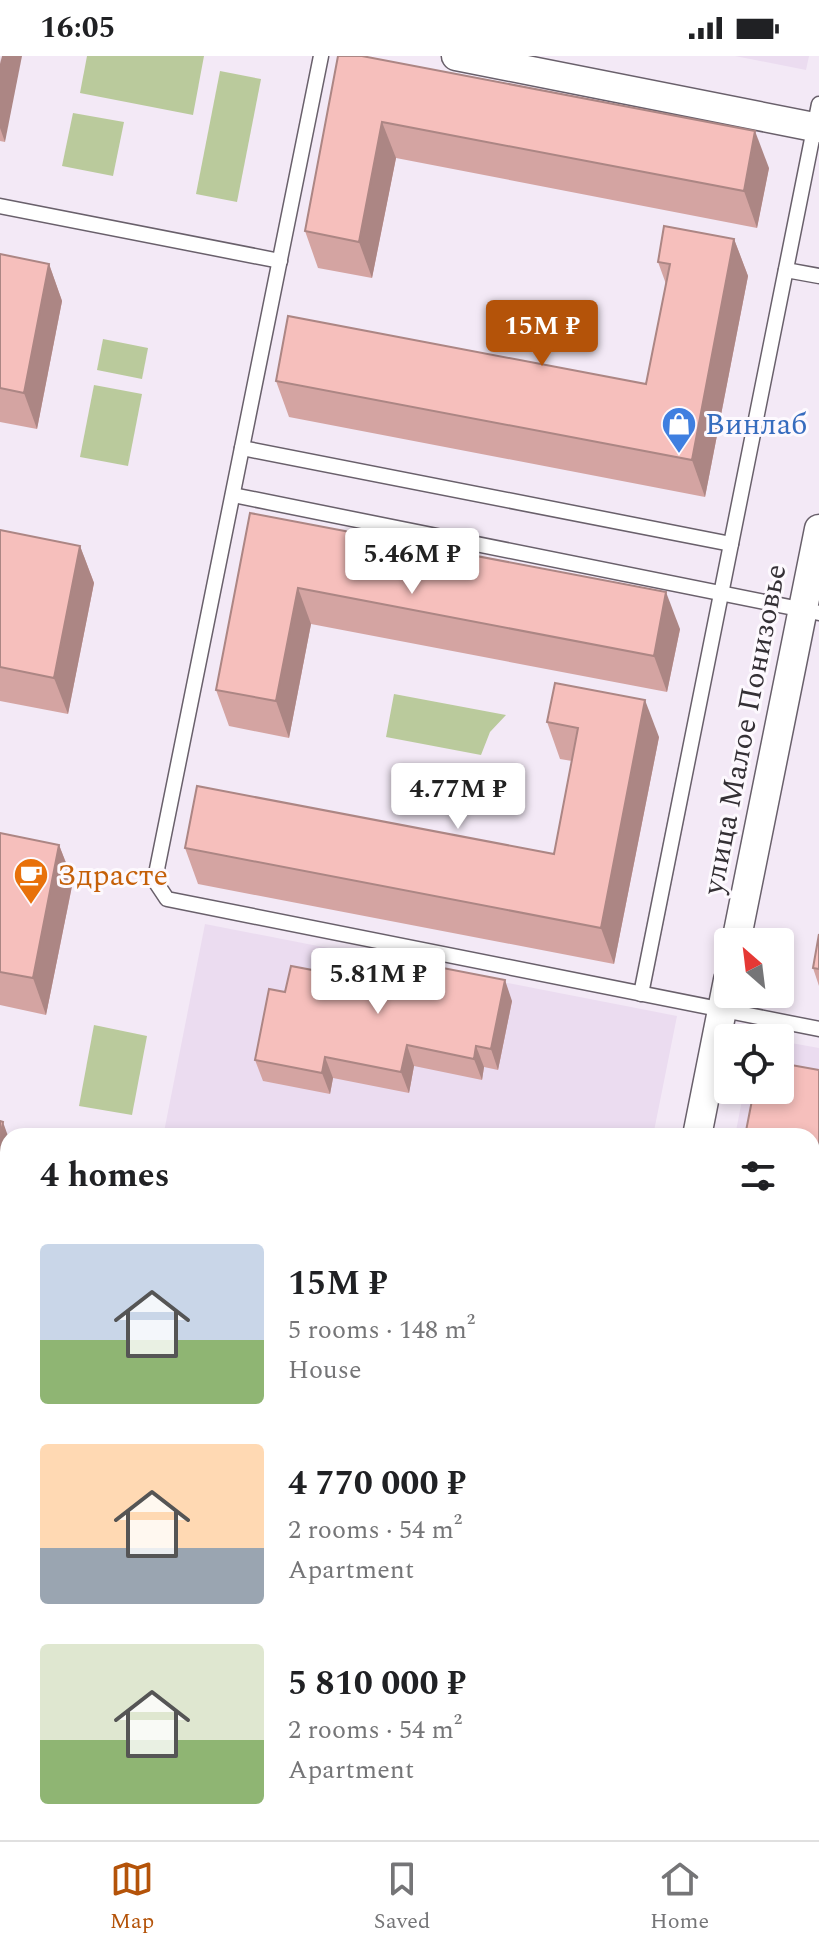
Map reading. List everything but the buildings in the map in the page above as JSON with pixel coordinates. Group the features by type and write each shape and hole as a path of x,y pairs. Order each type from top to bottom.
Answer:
{"street":[{"path":"456,56 817,120"},
{"name":"улица Малое Понизовье","path":"739,928 811,611 819,529"},
{"path":"699,1128 722,1010"}],"lane":[{"path":"321,56 156,874 161,893 167,899 819,1029"},
{"path":"641,994 817,120"},
{"path":"0,206 280,261"},
{"path":"786,270 819,276"},
{"path":"242,448 731,544"},
{"path":"233,495 811,611"}],"shaded area":[{"path":"735,56 809,56 806,70"},
{"path":"205,924 677,1016 655,1128 165,1128"},
{"path":"794,1044 819,1048 819,1128 737,1128 741,1104 794,1104"}],"green space":[{"path":"87,56 204,56 193,115 80,93"},
{"path":"220,71 261,79 237,202 196,194"},
{"path":"73,113 124,122 113,176 62,166"},
{"path":"103,339 148,348 142,379 97,370"},
{"path":"94,385 142,394 128,466 80,457"},
{"path":"394,694 506,715 490,732 481,755 386,737"},
{"path":"439,785 457,788 453,811 435,807"},
{"path":"94,1025 147,1036 132,1115 79,1106"}],"place":[{"name":"Винлаб","path":"679,455"},
{"name":"Здрасте","path":"31,906"}]}
